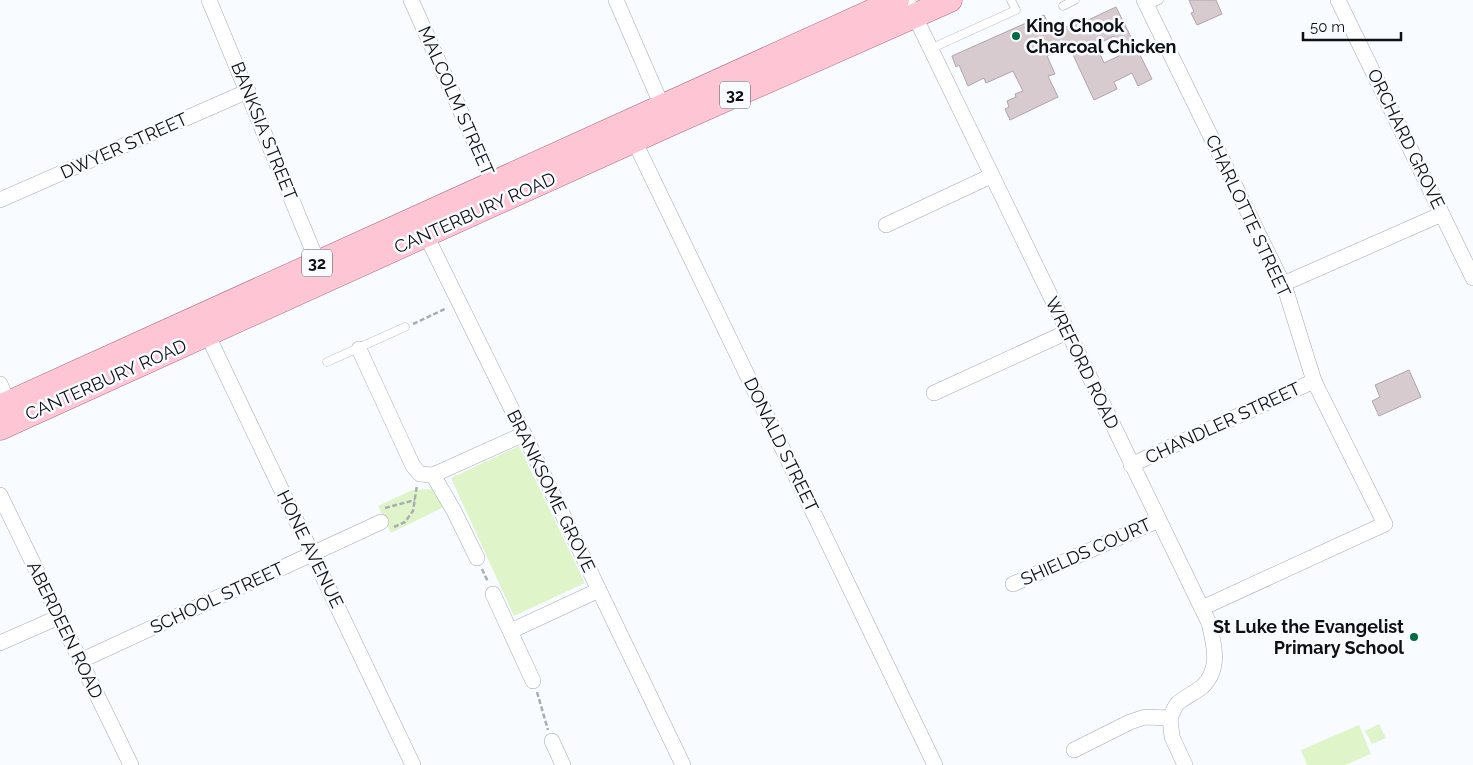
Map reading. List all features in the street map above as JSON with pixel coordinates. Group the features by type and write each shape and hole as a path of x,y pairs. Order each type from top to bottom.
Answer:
{"main road":[{"name":"CANTERBURY ROAD","path":"5,409 207,334 422,226 667,116 906,5 950,0"},
{"name":"CANTERBURY ROAD","path":"5,409 318,263 422,226"}],"street":[{"name":"BANKSIA STREET","path":"209,0 318,263"},
{"name":"MALCOLM STREET","path":"411,0 497,193"},
{"path":"616,0 667,116"},
{"name":"ORCHARD GROVE","path":"1338,0 1473,278"},
{"name":"CHARLOTTE STREET","path":"1150,2 1283,284 1314,381 1385,524 1202,608"},
{"name":"WREFORD ROAD","path":"906,5 930,49 1209,623 1214,644 1213,672 1203,685 1177,704 1170,718"},
{"name":"DWYER STREET","path":"0,200 248,91"},
{"name":"DONALD STREET","path":"630,132 935,765"},
{"path":"886,225 991,176"},
{"path":"1283,284 1442,214"},
{"name":"BRANKSOME GROVE","path":"422,226 683,765"},
{"path":"934,393 1067,332"},
{"name":"HONE AVENUE","path":"207,334 413,765"},
{"path":"359,349 413,466 427,475 454,511 477,558"},
{"name":"CHANDLER STREET","path":"1131,465 1314,381"},
{"path":"427,475 524,434"},
{"name":"ABERDEEN ROAD","path":"0,495 131,765"},
{"name":"SHIELDS COURT","path":"1013,584 1159,520"},
{"name":"SCHOOL STREET","path":"80,661 381,522"},
{"path":"511,632 599,590"},
{"path":"494,594 533,681"},
{"path":"0,643 59,617"},
{"path":"1074,750 1130,722 1145,717 1170,718 1172,737 1185,765"},
{"path":"552,741 563,765"}],"lane":[{"path":"930,49 1016,10 1011,0"},
{"path":"1063,6 1075,0"},
{"path":"327,362 405,328"}],"path":[{"path":"405,328 459,302"},
{"path":"415,500 375,511 381,522 391,528 405,522 413,511 415,500 427,475"},
{"path":"477,558 494,594"},
{"path":"533,681 552,741"}],"green space":[{"path":"519,446 585,583 514,616 451,478"},
{"path":"432,489 444,507 391,533 378,506 412,490"},
{"path":"1379,724 1386,738 1372,744 1365,731"},
{"path":"1359,725 1371,754 1345,765 1307,765 1301,750"}],"building":[{"path":"1189,0 1216,0 1222,14 1197,25 1191,13 1194,12"},
{"path":"1116,7 1152,79 1138,86 1132,73 1114,82 1117,89 1094,100 1069,46 1047,56 1055,74 1048,76 1058,97 1010,120 1005,109 1009,107 1007,101 1016,97 1015,94 1023,91 1013,71 986,83 984,78 968,86 959,65 956,67 952,56 1044,15 1053,33 1085,18 1086,21","holes":["1114,36 1123,54 1104,63 1096,45"]},
{"path":"1409,370 1421,397 1379,416 1372,401 1380,397 1375,385"}],"place":[{"name":"King Chook Charcoal Chicken","path":"1016,36"},
{"name":"St Luke the Evangelist Primary School","path":"1414,637"}]}
